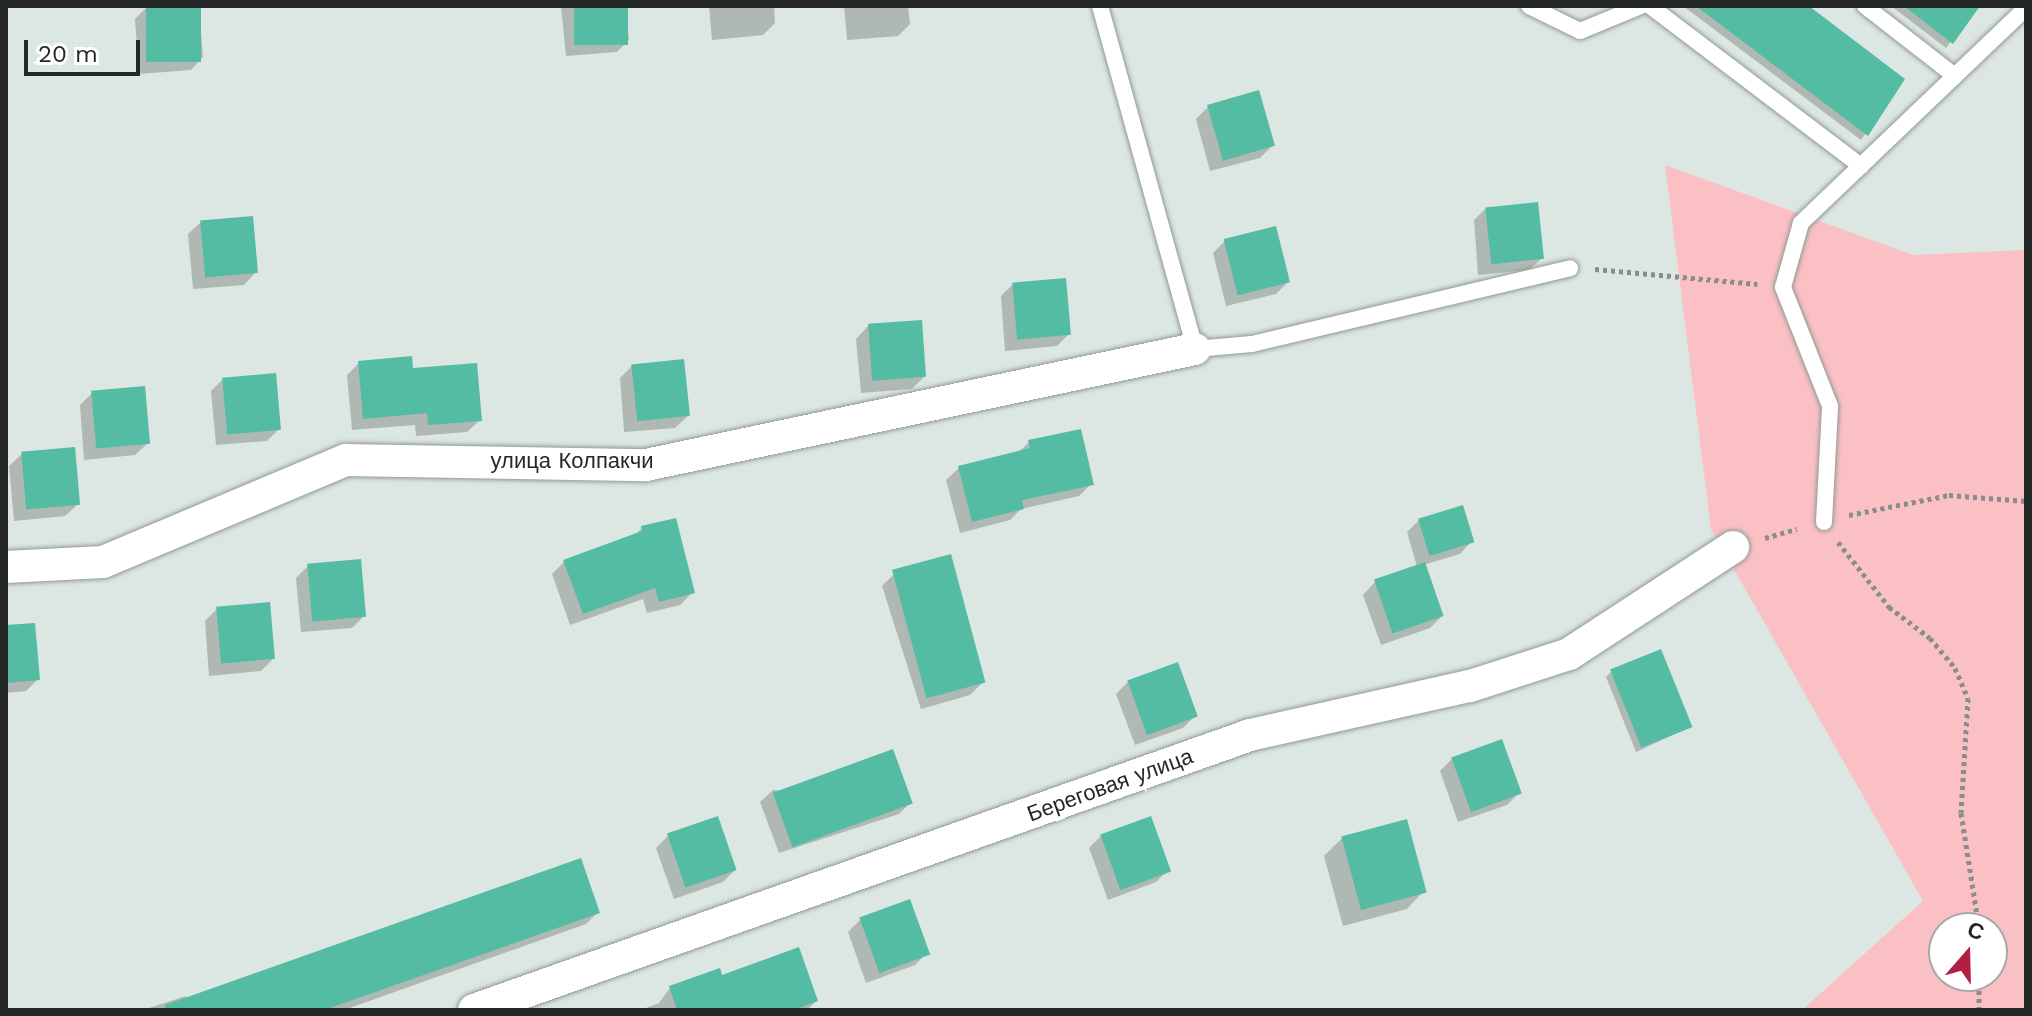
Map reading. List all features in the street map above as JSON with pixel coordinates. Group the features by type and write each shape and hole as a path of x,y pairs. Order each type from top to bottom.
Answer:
{"street":[{"name":"улица Колпакчи","path":"6,567 103,562 346,460 646,465 1195,349"},
{"name":"Береговая улица","path":"474,1010 1250,735 1470,686 1569,654 1733,547"}],"lane":[{"path":"1100,6 1195,349 1252,344 1570,268"},
{"path":"1529,6 1580,31 1641,6"},
{"path":"1650,6 1861,166"},
{"path":"1865,6 1955,76"},
{"path":"1824,522 1830,406 1783,287 1801,223 2026,8"}],"path":[{"path":"1570,268 1783,287"},
{"path":"1733,547 1824,522 1949,495 2026,501"},
{"path":"1824,522 1889,607 1930,638 1955,668 1968,698 1961,813 1976,912"}],"shaded area":[{"path":"1665,165 1913,255 2026,250 2026,1010 1802,1010 1923,901 1711,529"}],"building":[{"path":"146,6 201,6 201,62 146,62"},
{"path":"574,6 628,6 628,45 574,45"},
{"path":"1696,6 1809,6 1905,79 1868,136"},
{"path":"1904,6 1980,6 1953,44"},
{"path":"1259,90 1275,146 1223,161 1207,105"},
{"path":"1538,202 1544,259 1491,264 1485,208"},
{"path":"253,216 258,273 205,277 200,221"},
{"path":"1276,226 1290,282 1238,295 1224,239"},
{"path":"1066,278 1071,335 1017,339 1012,283"},
{"path":"922,320 926,377 872,381 868,324"},
{"path":"412,356 413,368 477,363 482,421 428,425 427,413 363,419 358,361"},
{"path":"684,359 690,416 637,421 631,365"},
{"path":"276,373 281,430 227,434 222,378"},
{"path":"145,386 150,444 96,448 91,391"},
{"path":"1081,429 1094,485 1022,500 1024,509 972,522 958,466 1030,448 1028,440"},
{"path":"75,447 80,505 26,509 21,452"},
{"path":"1463,505 1474,542 1429,556 1418,519"},
{"path":"676,518 695,593 659,602 655,588 583,614 563,560 642,531 641,526"},
{"path":"951,554 985,682 927,698 892,570"},
{"path":"361,559 366,617 312,621 307,564"},
{"path":"1425,562 1444,616 1392,633 1374,580"},
{"path":"270,602 275,659 221,663 216,607"},
{"path":"35,623 40,680 6,683 6,625"},
{"path":"1661,649 1692,727 1641,747 1610,670"},
{"path":"1178,662 1198,717 1147,735 1127,680"},
{"path":"1502,739 1522,794 1471,812 1451,757"},
{"path":"893,749 913,804 793,847 773,793"},
{"path":"718,816 737,870 685,887 667,834"},
{"path":"1151,816 1171,871 1120,890 1100,834"},
{"path":"1407,819 1427,892 1361,910 1341,837"},
{"path":"581,858 600,913 324,1010 166,1010 165,1005"},
{"path":"910,899 930,954 879,973 859,917"},
{"path":"799,947 818,1001 794,1010 677,1010 669,986 720,968 722,975"}]}
